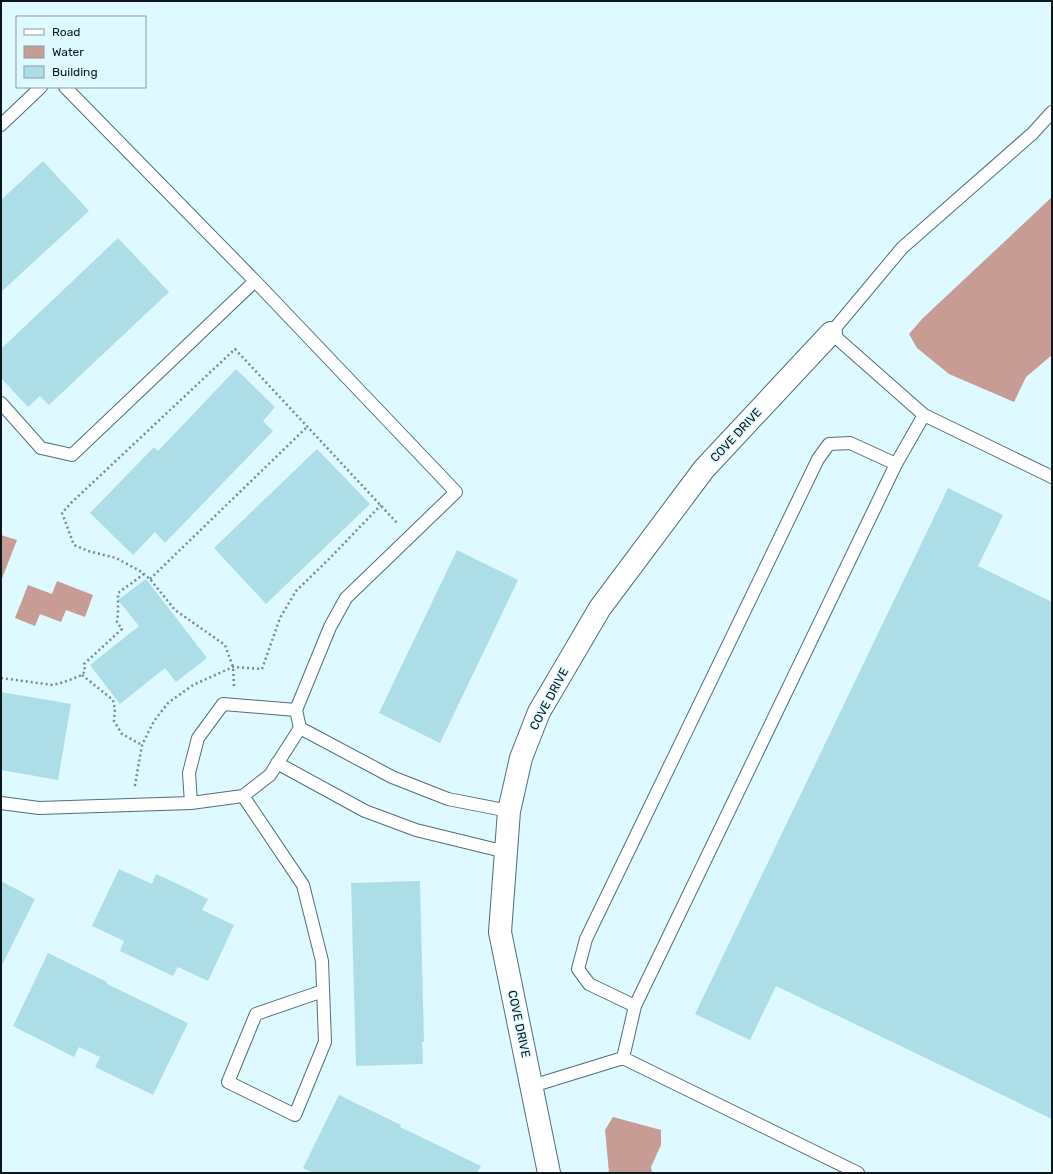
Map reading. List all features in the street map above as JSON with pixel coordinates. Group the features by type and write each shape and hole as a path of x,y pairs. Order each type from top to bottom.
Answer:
{"street":[{"name":"COVE DRIVE","path":"549,1173 500,932 510,811 521,758 539,712 600,608 704,469 831,333"}],"lane":[{"path":"1,125 40,88"},
{"path":"1,803 38,808 191,803 243,796 270,775 300,728 296,710 330,627 346,598 456,492 255,281 66,88"},
{"path":"1052,112 1033,133 902,248 831,333 924,415 1052,477"},
{"path":"1,403 42,448 72,456 255,281"},
{"path":"623,1058 635,1006 896,464 924,415"},
{"path":"635,1006 589,984 578,969 586,939 818,459 829,444 850,443 896,464"},
{"path":"191,803 189,773 198,738 223,704 296,710"},
{"path":"300,728 392,777 448,799 510,811"},
{"path":"277,763 364,811 416,830 506,852"},
{"path":"243,796 303,884 322,961 325,1042 294,1115 228,1082 256,1014 323,991"},
{"path":"532,1086 623,1058 858,1173"}],"path":[{"path":"236,705 233,667 225,645 175,610 150,579 144,574 116,558 88,551 74,545 62,513 235,349 410,537"},
{"path":"150,579 308,426"},
{"path":"128,785 135,785 142,745 154,721 168,703 193,685 233,667 262,670 280,618 296,591 381,505"},
{"path":"1,678 53,685 82,675 85,671 84,664 122,629 117,622 118,593 144,574"},
{"path":"82,675 113,700 115,710 114,721 122,734 142,745"}],"water":[{"path":"1052,197 1052,355 1026,377 1014,402 949,374 917,348 909,334 922,319"},
{"path":"1,535 17,540 1,581"},
{"path":"57,581 93,595 85,617 66,610 61,622 40,614 35,626 15,618 28,585 52,594"},
{"path":"613,1117 661,1130 661,1145 651,1167 652,1173 609,1173 605,1130"}],"building":[{"path":"43,161 89,211 1,292 1,200"},
{"path":"118,238 169,292 49,405 40,396 28,407 1,378 1,349"},
{"path":"236,369 275,407 263,421 273,431 165,543 155,532 133,555 90,513 154,447 158,451"},
{"path":"317,449 370,504 266,604 214,548"},
{"path":"948,488 1003,515 978,566 1052,602 1052,1119 776,986 750,1040 695,1014"},
{"path":"457,550 518,580 440,743 379,713"},
{"path":"146,579 207,658 176,682 165,668 120,704 90,665 139,626 118,600"},
{"path":"1,692 71,704 58,780 1,770"},
{"path":"119,869 152,884 156,874 182,886 208,899 202,910 234,925 208,981 178,967 173,976 120,951 124,941 92,926"},
{"path":"1,881 35,899 1,967"},
{"path":"420,881 424,1042 422,1042 423,1064 356,1066 351,883"},
{"path":"48,953 107,982 107,984 188,1023 153,1095 95,1067 100,1057 79,1047 74,1057 13,1026"},
{"path":"339,1095 401,1125 400,1127 481,1166 477,1173 313,1173 303,1168"}]}
